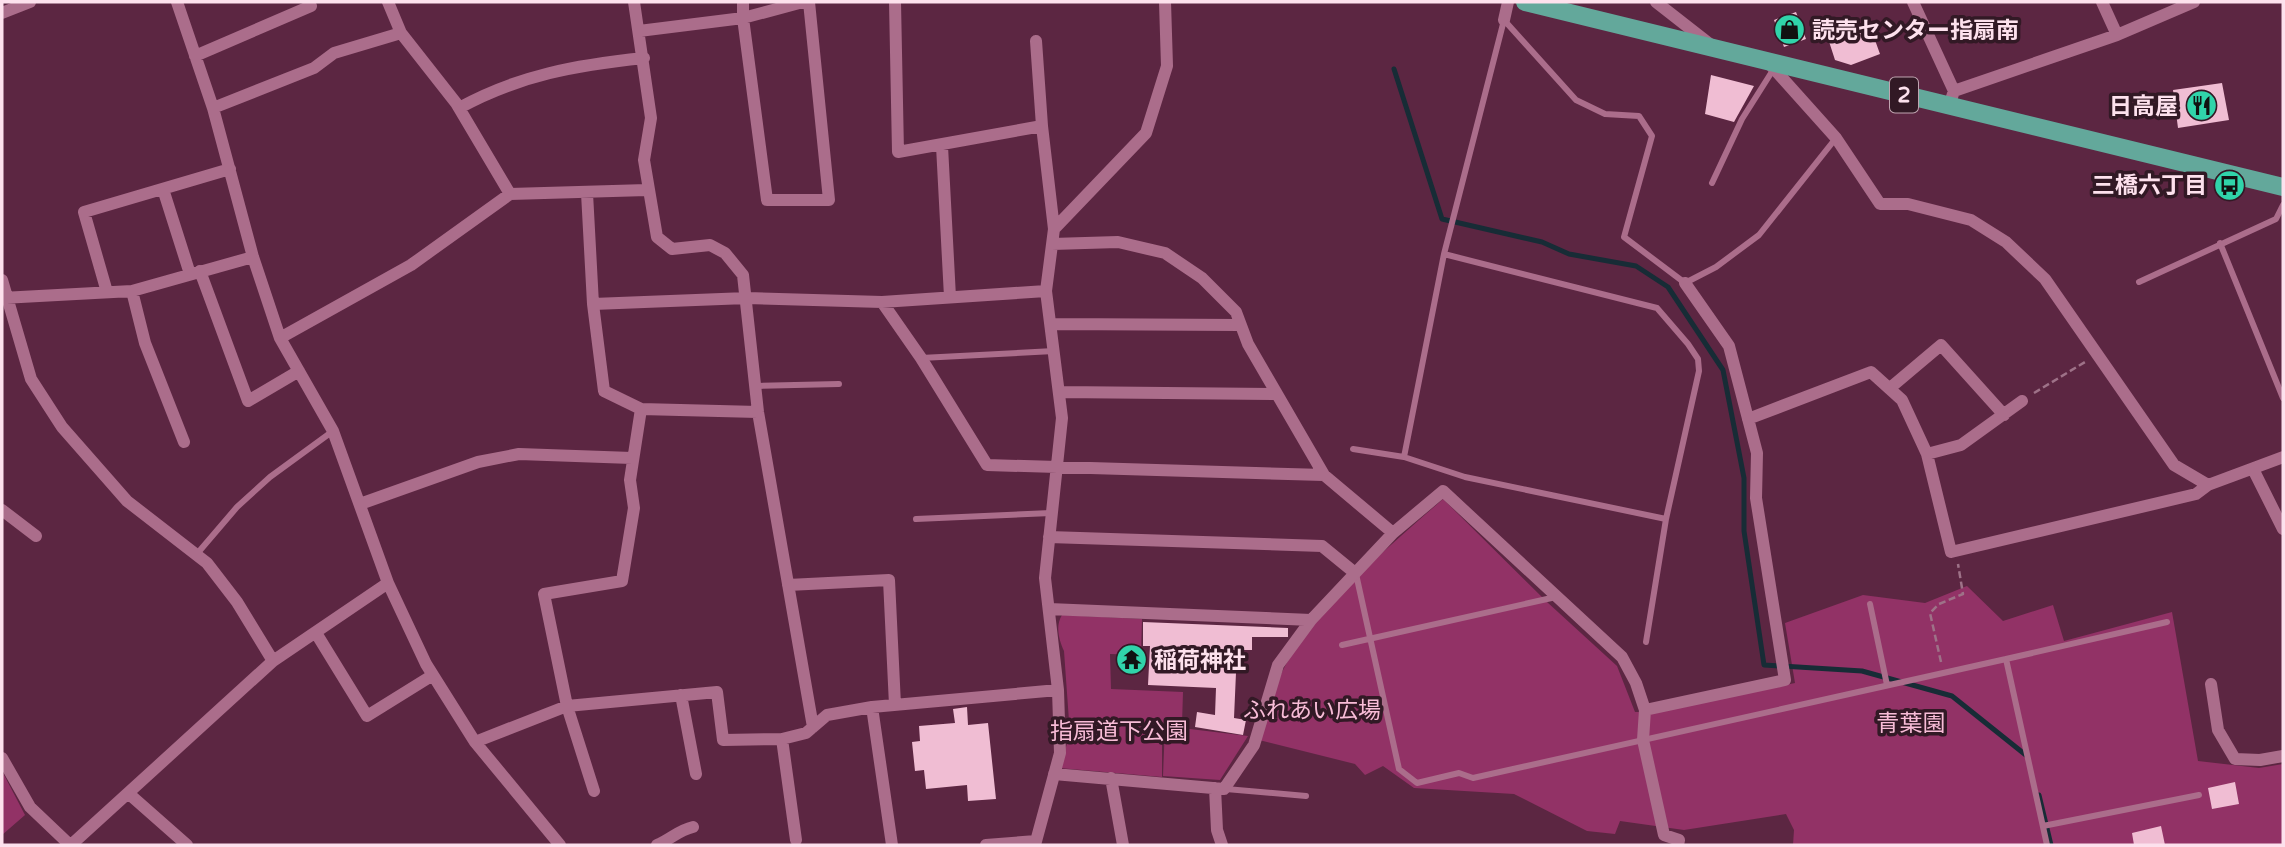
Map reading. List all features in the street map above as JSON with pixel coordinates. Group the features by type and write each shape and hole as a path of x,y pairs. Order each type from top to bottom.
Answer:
{"main road":[{"name":"2","path":"1525,2 1713,47 1770,65 1951,99 2283,187"}],"street":[{"path":"2,13 30,2"},
{"path":"177,2 214,108 253,257 280,338 333,431 388,583 433,675 475,742 560,845"},
{"path":"388,2 401,33 459,108 510,194"},
{"path":"634,2 651,118 644,160 646,190 657,237 671,249 710,245 725,253 743,275 758,412 813,727"},
{"path":"743,2 767,200 829,200 810,2"},
{"path":"639,31 743,18 803,2"},
{"path":"895,2 898,152 1042,126"},
{"path":"1054,229 1146,133 1167,66 1165,2"},
{"path":"1504,20 1508,2"},
{"path":"1656,2 1713,47"},
{"path":"1913,2 1951,99 2117,36 2194,2"},
{"path":"2102,2 2117,36"},
{"path":"195,55 311,6"},
{"path":"214,108 314,68 334,53 401,33"},
{"path":"986,845 1035,843 1060,754 1058,690 1045,578 1059,468 1062,418 1046,291 1054,229 1042,126 1036,41"},
{"path":"459,108 492,90 571,66 644,58"},
{"path":"1770,65 1836,138 1881,204 1908,204 1971,220 2006,242 2045,279 2174,465 2207,485"},
{"path":"943,146 950,297"},
{"path":"107,292 84,212 230,169"},
{"path":"163,189 248,401 299,371"},
{"path":"280,338 411,265 510,194 646,190"},
{"path":"587,193 593,304 604,391 641,409 758,412"},
{"path":"1052,244 1118,242 1165,253 1202,278 1236,312 1240,325 1276,394 1325,475 1393,533"},
{"path":"4,298 132,291 253,257"},
{"path":"2,280 4,298 31,379 62,427 127,501 207,563 237,602 273,660"},
{"path":"1645,710 1785,680 1756,498 1757,453 1729,346 1685,283"},
{"path":"132,291 145,342 184,442"},
{"path":"593,304 747,298 882,302 1046,291"},
{"path":"882,302 921,358 986,465 1325,475"},
{"path":"1051,324 1240,325"},
{"path":"1890,388 1941,345 2004,415"},
{"path":"1748,419 1871,372 1902,400 1927,454 1951,552 2196,494 2207,485 2283,457"},
{"path":"1059,392 1276,394"},
{"path":"1927,454 1961,445 2022,401"},
{"path":"594,791 567,706 544,594 622,581 634,508 630,480 641,409"},
{"path":"360,504 478,462 519,454 632,458"},
{"path":"2253,469 2283,529"},
{"path":"1222,845 1217,830 1219,789 1254,745 1278,665 1311,620 1355,573 1393,533 1443,491 1622,657 1636,683 1645,710 1643,740 1664,835 1679,840 1678,845"},
{"path":"2,511 36,536"},
{"path":"1049,537 1322,546 1355,573"},
{"path":"788,585 889,580 895,705"},
{"path":"2,758 30,807 70,845 273,660 388,583"},
{"path":"1049,609 1311,620"},
{"path":"316,633 367,716 433,675"},
{"path":"2211,684 2218,730 2235,759 2260,761 2283,756"},
{"path":"475,742 567,706 681,695 717,692 723,740 782,739 806,733 827,715 872,707 1058,690"},
{"path":"681,695 696,774"},
{"path":"872,707 892,845"},
{"path":"782,739 796,840"},
{"path":"1054,774 1219,789"},
{"path":"1111,778 1123,845"},
{"path":"128,793 187,845"},
{"path":"657,845 673,838 680,830 693,827"}],"lane":[{"path":"1404,457 1444,254 1504,20"},
{"path":"1504,20 1576,100 1605,114 1639,116 1652,136 1624,237 1685,283 1717,267 1759,235 1836,138"},
{"path":"1712,183 1770,65"},
{"path":"2139,282 2276,219 2283,205"},
{"path":"2220,243 2283,398"},
{"path":"1444,254 1657,308 1698,359 1699,371 1666,519 1646,642"},
{"path":"921,358 1054,351"},
{"path":"757,386 839,384"},
{"path":"196,555 237,507 270,477 333,431"},
{"path":"1353,449 1404,457 1465,477 1666,519"},
{"path":"916,519 1053,513"},
{"path":"1355,573 1399,769 1417,783 1459,773 1473,778 2167,622"},
{"path":"1342,645 1558,597"},
{"path":"1870,604 1887,685"},
{"path":"2006,659 2047,845"},
{"path":"1219,789 1306,796"},
{"path":"2043,826 2199,795"}],"path":[{"path":"2022,401 2098,355"},
{"path":"1944,673 1930,613 1939,604 1963,594 1956,551"}],"green space":[{"name":"青葉園","path":"1443,499 1547,602 1617,666 1635,712 1652,712 1795,683 1785,623 1863,595 1925,603 1967,586 2003,621 2053,605 2064,641 2172,612 2198,761 2259,768 2283,764 2283,845 1793,845 1794,830 1786,814 1684,830 1620,821 1615,834 1587,831 1514,794 1414,788 1383,766 1365,775 1355,764 1255,739 1283,670 1314,624 1355,579"},
{"name":"指扇道下公園","path":"1062,615 1142,619 1141,655 1110,654 1111,689 1183,692 1182,724 1162,724 1162,777 1059,768 1070,735 1064,651 1058,633"},
{"path":"1165,726 1248,736 1220,780 1163,776"},
{"path":"2,771 25,815 2,835"}],"building":[{"path":"1796,12 1806,39 1784,47 1774,20"},
{"path":"1845,16 1851,35 1871,29 1880,54 1851,65 1835,60 1823,23"},
{"path":"1711,75 1754,86 1734,122 1705,114"},
{"path":"2222,83 2229,120 2178,128 2173,90"},
{"path":"1143,622 1288,628 1288,637 1252,637 1252,650 1237,650 1234,718 1246,720 1243,735 1195,727 1197,712 1215,715 1216,688 1148,685 1150,646 1143,646"},
{"path":"967,707 968,725 988,723 996,799 968,801 967,785 926,789 924,770 915,771 912,742 920,741 919,726 955,723 953,709"},
{"path":"2235,782 2239,804 2212,809 2208,788"},
{"path":"2161,826 2165,845 2134,845 2132,833"}],"waterway":[{"path":"1394,69 1442,219 1542,242 1569,254 1636,266 1668,287 1723,370 1744,478 1744,531 1764,665 1862,671 1952,696 2027,756"},
{"path":"2039,795 2051,845"}],"place":[{"name":"読売センター指扇南","path":"1789,30"},
{"name":"日高屋","path":"2201,106"},
{"name":"三橋六丁目","path":"2230,185"},
{"name":"稲荷神社","path":"1131,660"}],"park label":[{"name":"ふれあい広場","path":"1312,710"}]}
